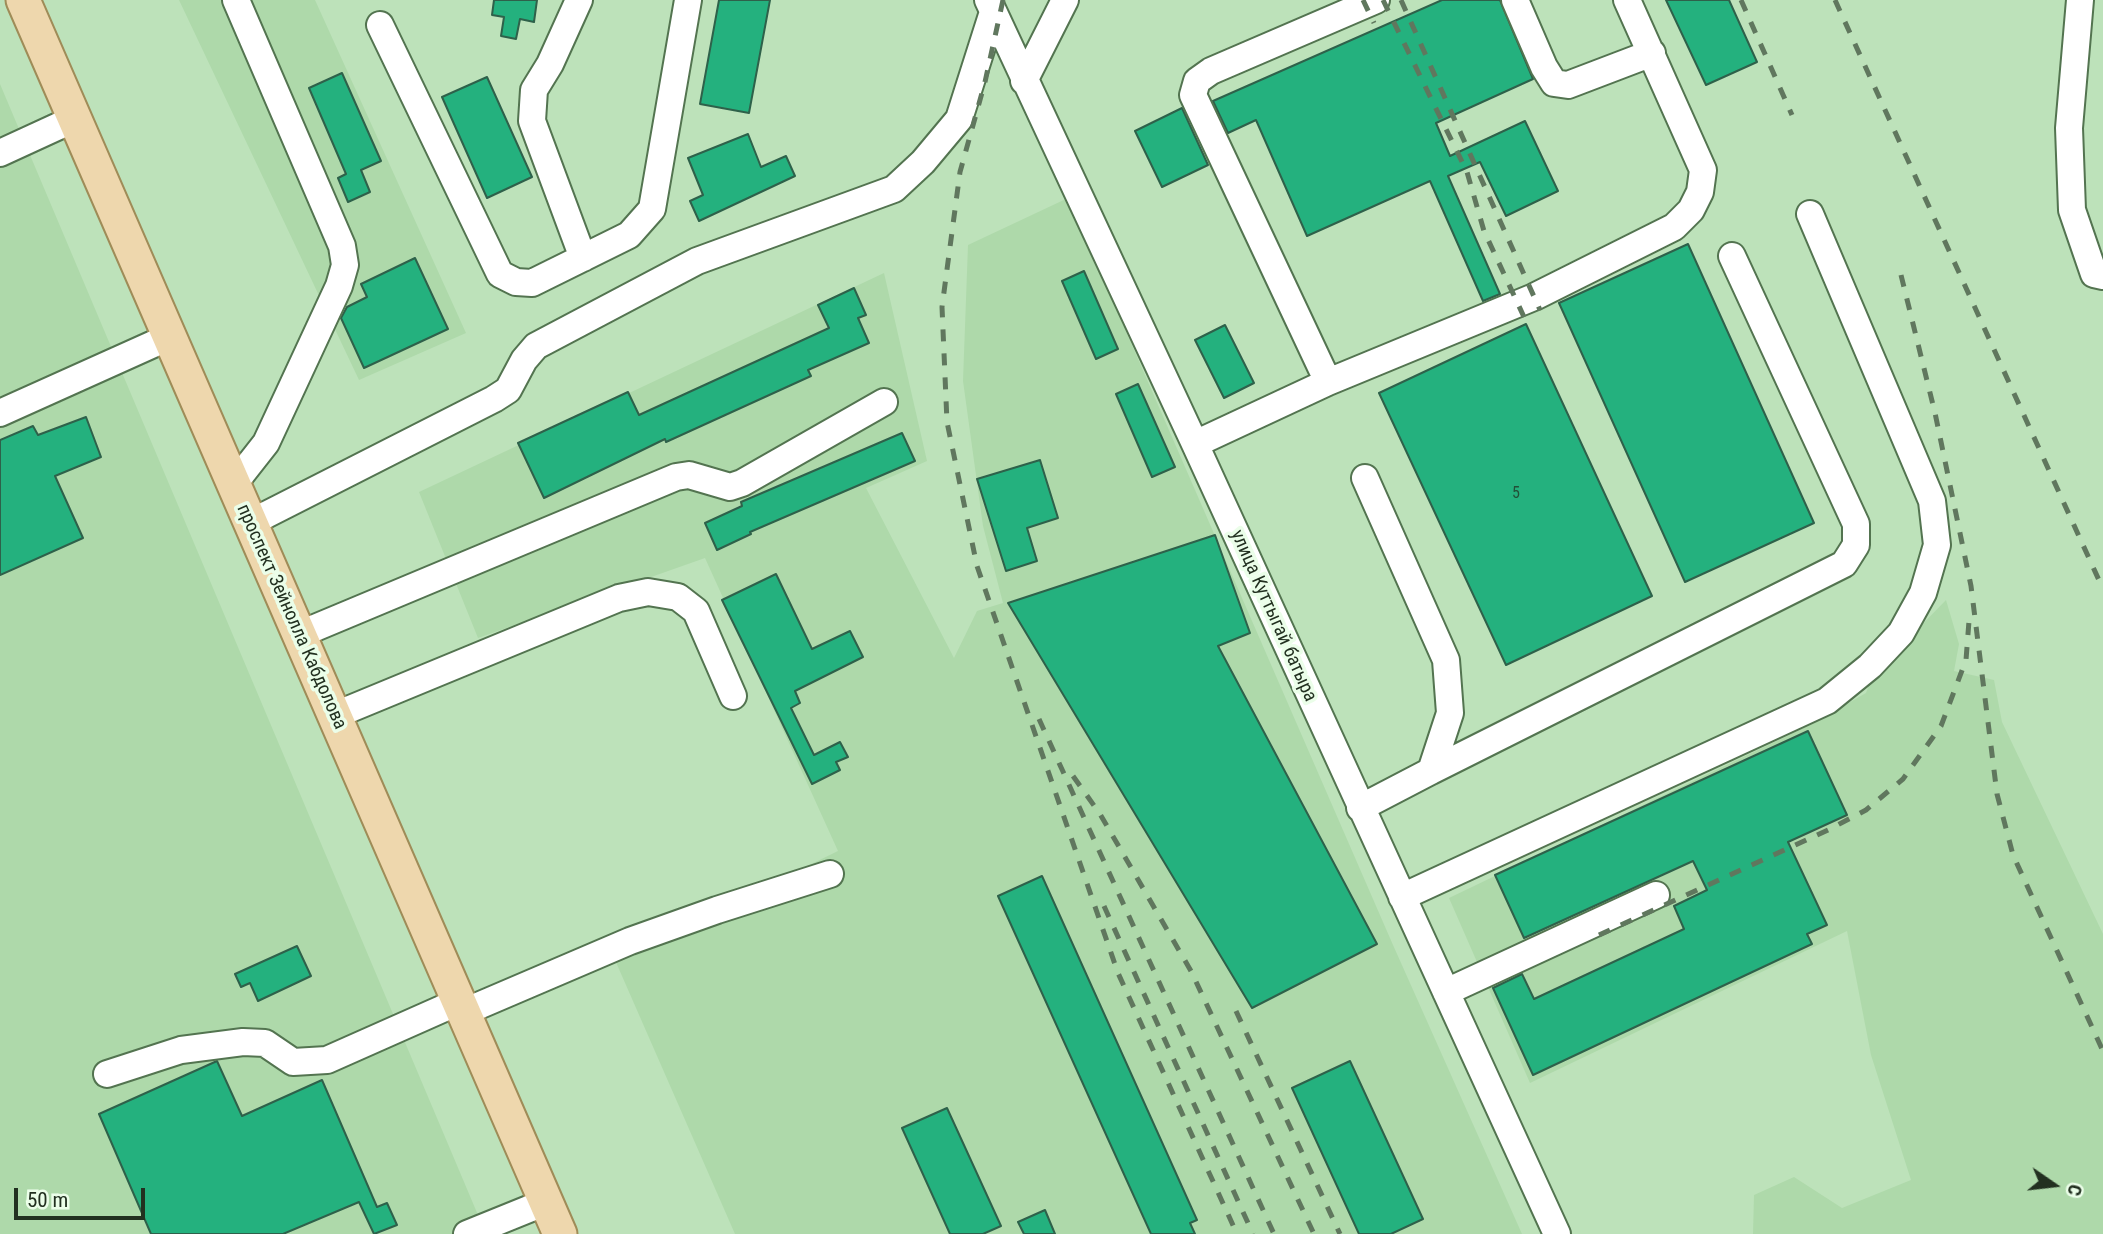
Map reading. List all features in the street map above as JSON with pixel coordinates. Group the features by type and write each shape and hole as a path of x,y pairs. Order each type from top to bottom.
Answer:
{"main road":[{"name":"проспект Зейнолла Кабдолова","path":"23,0 560,1234"}],"street":[{"path":"233,485 266,443 339,286 345,265 342,246 236,0"},
{"path":"579,0 550,64 534,90 532,121 583,258"},
{"path":"380,24 500,274 516,282 532,283 629,234 652,209 688,0"},
{"path":"1024,81 1065,0"},
{"path":"1328,382 1193,95 1197,81 1210,71 1376,0"},
{"path":"1515,0 1544,67 1554,83 1568,85 1651,53"},
{"path":"1195,444 1328,382 1534,297 1674,227 1691,210 1700,192 1703,170 1627,0"},
{"path":"2080,0 2068,128 2072,210 2094,274 2103,276"},
{"path":"250,523 494,399 508,390 524,360 536,346 697,261 894,189 923,163 959,119 991,6"},
{"name":"улица Куттыгай батыра","path":"991,6 1195,444 1556,1234"},
{"path":"0,153 74,119"},
{"path":"1402,897 1827,701 1870,666 1901,633 1923,593 1937,545 1932,500 1810,214"},
{"path":"1360,808 1844,564 1856,545 1856,524 1732,256"},
{"path":"0,413 169,337"},
{"path":"299,635 676,477 689,475 730,487 742,483 884,402"},
{"path":"1365,478 1446,660 1450,713 1431,771"},
{"path":"333,716 619,598 648,592 678,597 696,611 733,696"},
{"path":"107,1074 181,1050 243,1042 265,1043 293,1062 327,1060 630,941 830,874"},
{"path":"1446,992 1656,895"},
{"path":"467,1234 546,1202"}],"shaded area":[{"path":"179,0 315,0 466,333 359,380"},
{"path":"0,84 486,1234 0,1234"},
{"path":"1068,198 1393,945 1522,1234 735,1234 615,960 838,851 705,558 478,638 419,492 884,273 927,461 866,488 954,658 977,611 1003,603 983,526 963,381 968,245"},
{"path":"1946,600 1959,644 1954,671 1994,680 2002,722 2103,934 2103,1234 1753,1234 1754,1195 1794,1177 1842,1208 1911,1180 1871,1055 1847,931 1530,1083 1449,898 1810,725 1866,693 1872,676"}],"building":[{"path":"494,0 537,0 534,22 520,19 516,39 501,36 504,17 492,15"},
{"path":"719,0 770,0 749,113 700,104"},
{"path":"1442,0 1500,0 1533,79 1436,123 1450,156 1525,121 1558,191 1506,216 1480,162 1448,176 1500,294 1483,301 1430,181 1307,236 1256,120 1228,133 1213,101"},
{"path":"1666,0 1729,0 1757,62 1706,85"},
{"path":"342,73 381,161 361,170 370,192 348,202 338,178 346,174 309,88"},
{"path":"487,77 532,177 487,198 442,97"},
{"path":"1182,108 1208,165 1162,187 1135,131"},
{"path":"748,134 761,167 786,156 795,176 699,221 690,201 703,195 688,158"},
{"path":"1688,244 1814,523 1685,582 1559,303"},
{"path":"415,258 448,329 364,368 341,318 347,307 367,297 361,284"},
{"path":"1084,271 1118,349 1096,359 1062,281"},
{"path":"854,288 866,315 858,318 869,343 808,370 811,376 666,442 665,439 544,498 518,443 628,392 639,415 829,328 818,305"},
{"path":"1526,324 1652,596 1506,665 1379,393"},
{"path":"1225,325 1254,383 1224,398 1195,340"},
{"path":"1138,384 1175,467 1152,477 1116,394"},
{"path":"86,417 101,457 55,476 83,538 0,575 0,440 33,426 38,435"},
{"path":"902,433 915,461 750,532 751,534 717,550 705,523 742,506 741,502"},
{"path":"1040,460 1058,518 1027,528 1037,561 1006,571 977,479"},
{"path":"1215,535 1250,633 1218,646 1377,944 1252,1008 1008,603"},
{"path":"776,574 812,649 850,631 863,657 795,691 800,703 791,708 814,755 840,742 848,757 836,762 840,770 812,784 722,600"},
{"path":"1808,731 1847,815 1788,842 1827,925 1807,934 1812,944 1533,1075 1493,988 1522,974 1534,999 1684,929 1674,906 1707,890 1693,861 1524,938 1495,875"},
{"path":"1042,876 1197,1220 1190,1223 1195,1234 1151,1234 998,896"},
{"path":"297,946 311,976 258,1001 250,983 241,987 235,974"},
{"path":"217,1061 242,1116 322,1080 377,1207 387,1203 397,1225 374,1234 359,1202 283,1234 151,1234 99,1114"},
{"path":"1350,1061 1423,1219 1391,1234 1359,1234 1292,1088"},
{"path":"947,1108 1001,1226 983,1234 950,1234 902,1128"},
{"path":"1045,1210 1055,1234 1024,1234 1018,1222"}],"railway":[{"path":"1003,0 985,82 960,172 942,307 947,422 977,566 1118,973 1237,1234"},
{"path":"1363,0 1374,23"},
{"path":"1383,0 1467,172 1484,231 1524,317"},
{"path":"1401,0 1540,310"},
{"path":"1741,0 1792,115"},
{"path":"1835,0 2103,589"},
{"path":"1901,275 1935,413 1971,586 1997,794 2013,855 2103,1051"},
{"path":"1599,935 1830,829 1866,810 1903,779 1941,726 1966,660 1969,621"},
{"path":"1039,719 1274,1234"},
{"path":"1073,776 1100,814 1191,971 1314,1234"},
{"path":"1104,906 1253,1234"},
{"path":"1236,1011 1340,1234"}]}
